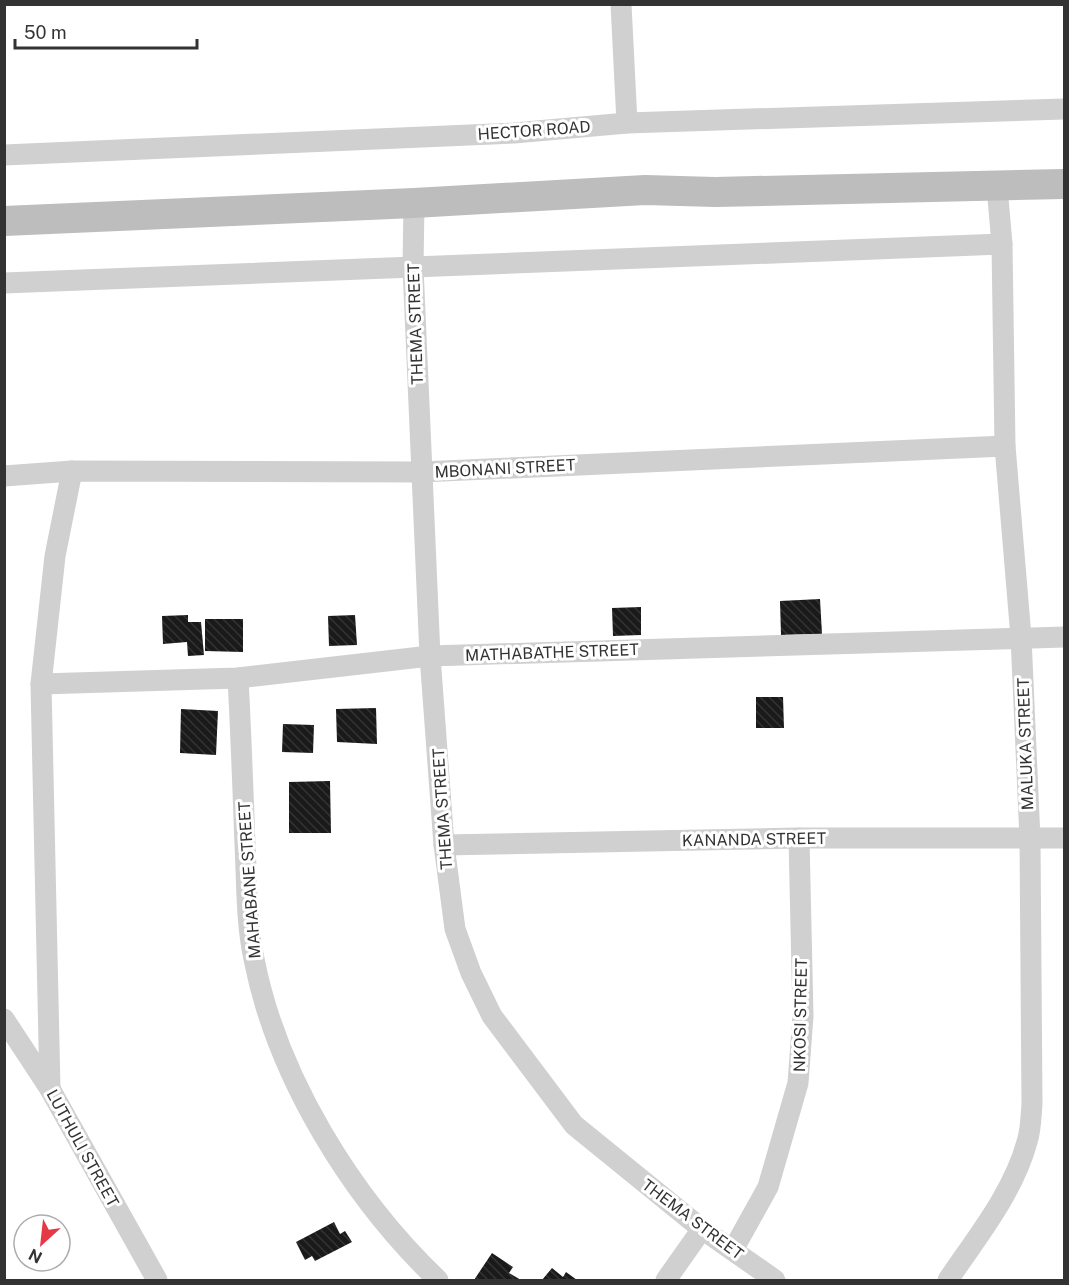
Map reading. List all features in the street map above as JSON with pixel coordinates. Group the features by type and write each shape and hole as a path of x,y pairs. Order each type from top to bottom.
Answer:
{"street":[{"path":"621,4 627,123"},
{"name":"HECTOR ROAD","path":"4,155 514,133 627,123 1065,109"},
{"path":"4,221 414,203 645,190 715,192 1065,184"},
{"name":"MALUKA STREET","path":"948,1281 998,1206 1028,1140 1032,1104 1029,839 1021,637 1005,446 1002,244 997,187"},
{"name":"THEMA STREET","path":"414,203 413,267 430,656 444,845 455,928 471,973 492,1016 574,1125 702,1229 774,1281"},
{"path":"4,283 1002,244"},
{"name":"MBONANI STREET","path":"4,476 72,471 421,472 1005,446"},
{"path":"50,1089 42,684 55,556 72,471"},
{"name":"MATHABATHE STREET","path":"42,684 238,678 430,656 1065,637"},
{"name":"MAHABANE STREET","path":"238,678 248,899 253,958 269,1014 290,1072 355,1186 401,1245 438,1281"},
{"name":"KANANDA STREET","path":"444,845 799,838 1065,838"},
{"name":"NKOSI STREET","path":"733,1250 768,1187 798,1083 802,1016 799,838"},
{"name":"LUTHULI STREET","path":"4,1018 50,1089 157,1281"},
{"path":"666,1281 702,1229"}],"building":[{"path":"820,599 822,634 781,635 780,601"},
{"path":"641,607 641,635 613,636 612,608"},
{"path":"188,615 188,622 201,622 204,655 188,656 187,642 163,644 162,616"},
{"path":"355,615 357,645 329,646 328,616"},
{"path":"205,619 243,619 243,652 205,651"},
{"path":"756,697 783,697 784,728 756,728"},
{"path":"376,708 377,744 337,742 336,709"},
{"path":"181,709 218,711 216,755 180,753"},
{"path":"283,724 314,725 313,753 282,752"},
{"path":"330,781 331,833 289,833 289,782"},
{"path":"334,1222 340,1234 345,1231 352,1242 315,1261 312,1256 305,1260 296,1242"},
{"path":"492,1253 513,1267 509,1273 521,1280 474,1280"},
{"path":"552,1268 563,1277 566,1272 577,1280 542,1280"}]}
